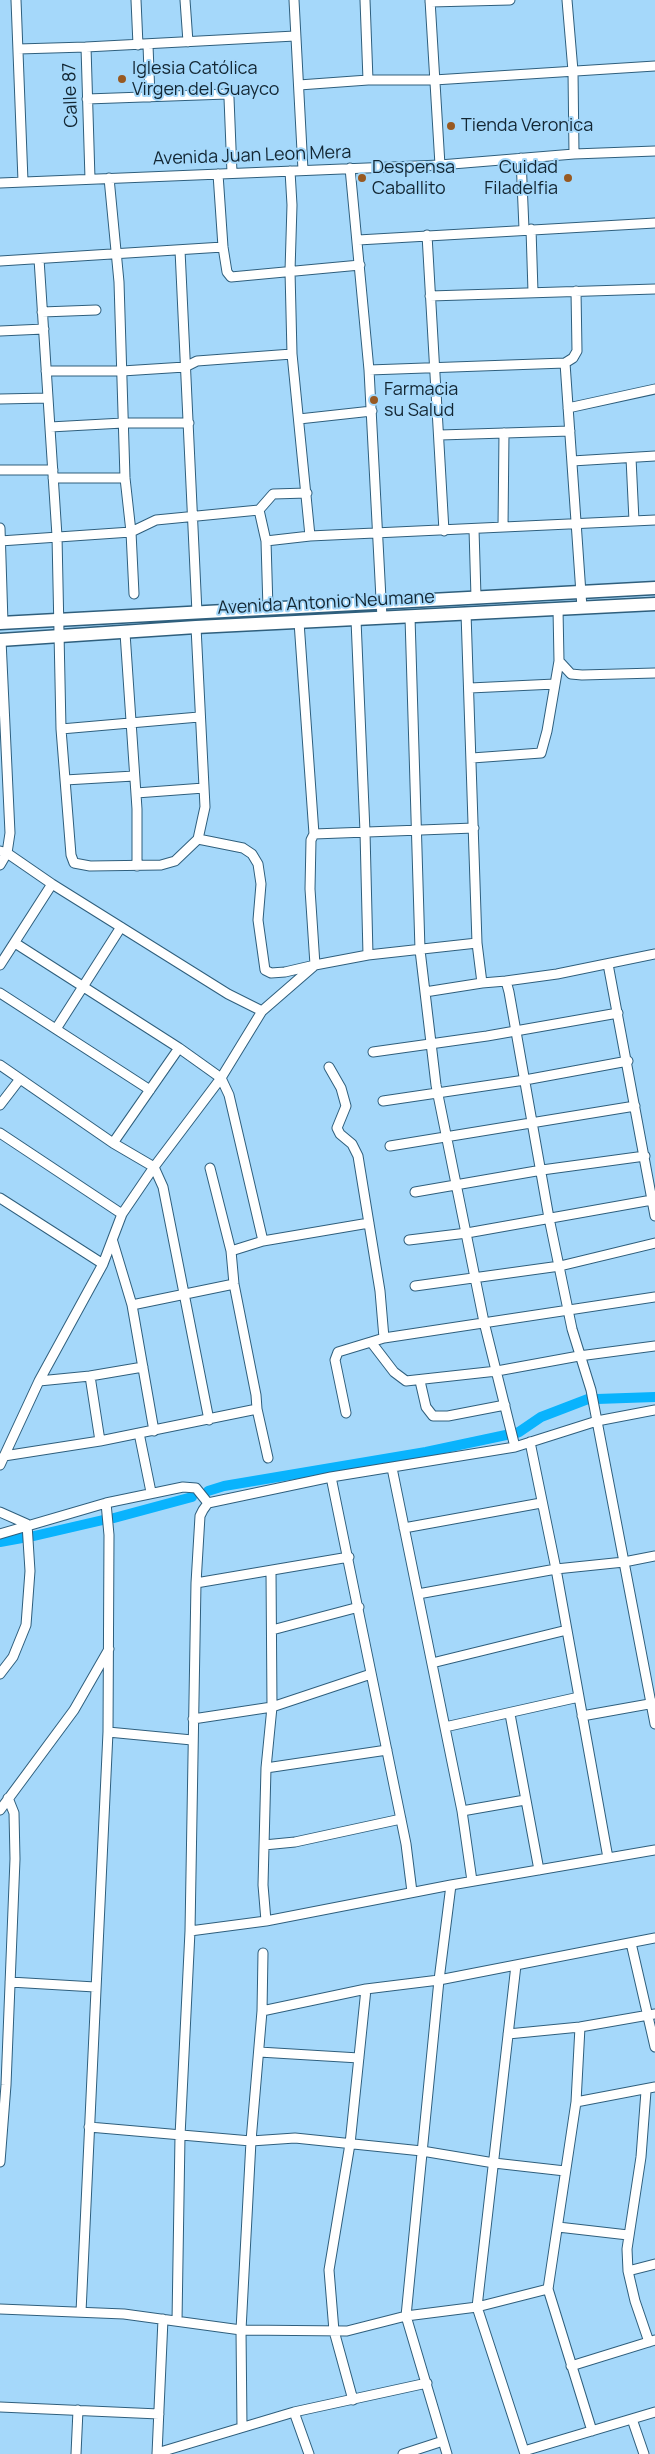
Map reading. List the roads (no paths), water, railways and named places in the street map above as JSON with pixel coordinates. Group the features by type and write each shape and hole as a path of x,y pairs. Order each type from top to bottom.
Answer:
{"street":[{"path":"16,0 22,181"},
{"path":"136,0 150,97"},
{"path":"185,0 188,42"},
{"path":"294,0 303,170"},
{"path":"365,0 368,80"},
{"path":"440,165 430,1 510,0"},
{"path":"567,0 573,71 574,154"},
{"path":"86,47 295,36"},
{"name":"Calle 87","path":"18,49 86,47 90,179"},
{"path":"299,85 368,80 434,80 655,66"},
{"path":"87,99 227,94 229,96 232,173"},
{"name":"Avenida Juan Leon Mera","path":"0,183 440,165 574,154 655,151"},
{"path":"521,158 533,292"},
{"path":"350,168 372,411 380,534 382,618"},
{"path":"290,171 292,205 290,271 292,354 300,419 310,536"},
{"path":"218,174 223,247 227,272 231,277 360,265"},
{"path":"109,178 116,253 125,478 132,532 134,594"},
{"path":"358,240 655,223"},
{"path":"427,235 434,369 440,435 444,531"},
{"path":"0,261 223,247"},
{"path":"180,250 197,613"},
{"path":"39,259 57,536 61,729 71,855 74,863 90,866 161,865 175,861 198,839 205,807 196,627"},
{"path":"430,296 655,289"},
{"path":"369,370 564,363 573,358 577,351 576,291"},
{"path":"42,312 96,310"},
{"path":"0,331 44,329"},
{"path":"46,370 122,371 185,368 197,361 292,354"},
{"path":"564,363 572,460 579,591 582,608"},
{"path":"568,408 655,389"},
{"path":"0,399 48,398"},
{"path":"300,419 372,411"},
{"path":"50,427 123,423 189,423"},
{"path":"440,435 570,431"},
{"path":"503,527 504,433"},
{"path":"572,460 655,456"},
{"path":"631,458 634,522"},
{"path":"0,470 125,478"},
{"path":"0,541 132,532 156,520 259,510 273,494 307,493"},
{"path":"259,510 266,540 268,609"},
{"path":"266,540 310,536 474,530 655,520"},
{"path":"0,528 2,623"},
{"path":"474,530 476,597"},
{"name":"Avenida Antonio Neumane","path":"2,623 655,588"},
{"name":"Avenida Antonio Neumane","path":"1,640 196,627 655,604"},
{"path":"472,758 541,753 547,731 559,661 558,609"},
{"path":"466,613 477,943 482,983"},
{"path":"410,616 420,950 431,1045 437,1092 484,1322 515,1447"},
{"path":"356,620 368,955"},
{"path":"300,622 314,834 311,840 310,889 315,965"},
{"path":"125,633 136,793 137,866"},
{"path":"0,865 10,833 4,808 1,640"},
{"path":"559,661 564,668 576,675 655,673"},
{"path":"470,688 555,684"},
{"path":"61,729 199,717"},
{"path":"65,780 134,776"},
{"path":"136,793 204,788"},
{"path":"314,834 416,832 474,828"},
{"path":"198,839 243,848 252,854 258,864 261,884 258,920 265,970 271,973 285,972 368,955 477,943"},
{"path":"3,852 228,994 262,1011"},
{"path":"0,965 16,943 52,884"},
{"path":"56,1029 121,927"},
{"path":"16,943 179,1048 221,1078 229,1095 263,1241"},
{"path":"425,992 557,974 655,954"},
{"path":"608,964 628,1060 655,1216"},
{"path":"0,1465 39,1381 103,1264 113,1242 122,1214 154,1167 221,1078 262,1011 315,965"},
{"path":"506,981 517,1031 549,1218 579,1356 591,1390 653,1703 655,1724"},
{"path":"0,993 150,1090"},
{"path":"373,1052 431,1045 618,1013"},
{"path":"113,1143 179,1048"},
{"path":"383,1101 524,1080 628,1060"},
{"path":"0,1066 113,1143 154,1167 163,1187 209,1420"},
{"path":"329,1067 341,1088 346,1106 337,1128 340,1134 354,1147 380,1291 384,1338"},
{"path":"0,1105 20,1079"},
{"path":"390,1146 635,1106"},
{"path":"0,1133 122,1214"},
{"path":"415,1192 542,1170 645,1156"},
{"path":"210,1168 231,1251 234,1284 268,1458"},
{"path":"0,1198 103,1264"},
{"path":"410,1240 467,1233 652,1200"},
{"path":"231,1251 263,1241 368,1223"},
{"path":"113,1242 132,1305 154,1430"},
{"path":"415,1286 560,1266 655,1244"},
{"path":"132,1305 234,1284"},
{"path":"346,1412 335,1360 338,1352 384,1338 655,1297"},
{"path":"370,1342 394,1372 406,1381 420,1381 496,1371 579,1356 655,1346"},
{"path":"39,1381 90,1376 143,1367"},
{"path":"90,1376 100,1441"},
{"path":"420,1381 426,1406 433,1416 448,1416 505,1405"},
{"path":"4,1456 100,1441 257,1409"},
{"path":"206,1500 515,1447 597,1420 655,1410"},
{"path":"138,1433 151,1492"},
{"path":"530,1442 556,1569 608,1858"},
{"path":"392,1468 462,1811 472,1881"},
{"path":"332,1477 401,1819 412,1892"},
{"path":"0,1534 28,1524 151,1492 191,1486 196,1488 206,1500"},
{"path":"177,2321 180,2136 190,1931 196,1583 200,1516 206,1500"},
{"path":"81,2312 108,1732 109,1535 106,1503"},
{"path":"404,1528 541,1503"},
{"path":"0,1512 28,1524"},
{"path":"0,1674 13,1657 26,1625 30,1571 28,1524"},
{"path":"418,1594 556,1569 624,1562 655,1556"},
{"path":"196,1583 349,1557"},
{"path":"266,1921 263,1885 266,1768 272,1707 271,1571"},
{"path":"272,1630 359,1607"},
{"path":"432,1663 567,1630"},
{"path":"0,1810 74,1710 109,1648"},
{"path":"193,1719 272,1707 371,1674"},
{"path":"445,1727 510,1714 579,1697"},
{"path":"582,1716 653,1703"},
{"path":"510,1714 539,1870"},
{"path":"108,1732 192,1740"},
{"path":"266,1768 387,1750"},
{"path":"0,2162 15,1859 14,1813 8,1798"},
{"path":"462,1811 525,1800"},
{"path":"264,1845 296,1842 401,1819"},
{"path":"190,1931 266,1921 472,1881 655,1850"},
{"path":"446,2454 427,2383 406,2316 439,1980 451,1885"},
{"path":"262,2011 366,1989 439,1980 655,1938"},
{"path":"631,1943 651,2015 655,2047"},
{"path":"242,2427 241,2330 262,2011 263,1952"},
{"path":"516,1965 477,2307 525,2453 655,2412"},
{"path":"10,1982 95,1987"},
{"path":"353,2400 334,2331 329,2270 350,2144 366,1989"},
{"path":"508,2034 580,2026 651,2015"},
{"path":"580,2026 576,2102 548,2289 592,2431"},
{"path":"258,2052 359,2058"},
{"path":"576,2102 655,2087"},
{"path":"571,2366 652,2341 637,2313 628,2271 628,2235 641,2158 646,2090"},
{"path":"89,2127 252,2141 295,2138 422,2151 494,2163 566,2171"},
{"path":"558,2228 628,2235"},
{"path":"628,2271 655,2264"},
{"path":"0,2309 124,2314 241,2330 347,2331 406,2316 477,2307 548,2289"},
{"path":"163,2319 157,2454 294,2412 427,2383"},
{"path":"0,2407 159,2414"},
{"path":"76,2454 78,2410"},
{"path":"294,2412 309,2454"},
{"path":"632,2419 644,2454"},
{"path":"403,2454 443,2442"}],"waterway":[{"path":"597,1399 655,1397"},
{"path":"514,1434 541,1417 588,1399"},
{"path":"208,1491 224,1486 426,1452 506,1435"},
{"path":"114,1518 192,1497"},
{"path":"34,1536 103,1520"},
{"path":"0,1542 22,1538"}],"place":[{"name":"Iglesia Católica Virgen del Guayco","path":"122,79"},
{"name":"Tienda Veronica","path":"451,126"},
{"name":"Despensa Caballito","path":"362,178"},
{"name":"Cuidad Filadelfia","path":"568,178"},
{"name":"Farmacia su Salud","path":"374,400"}]}
